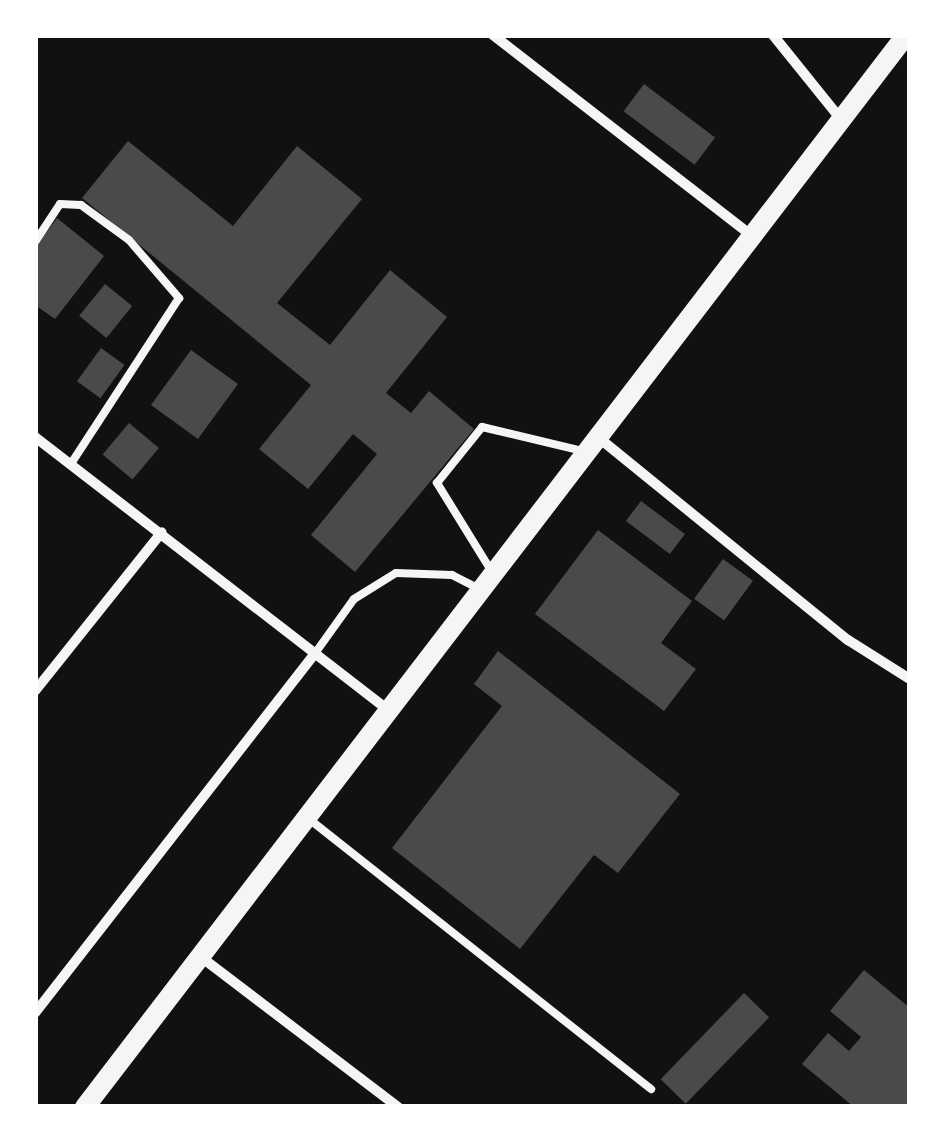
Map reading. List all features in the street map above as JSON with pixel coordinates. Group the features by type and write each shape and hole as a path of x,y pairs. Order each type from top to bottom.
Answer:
{"main road":[{"path":"85,1107 906,35"}],"street":[{"path":"493,35 752,236"},
{"path":"773,35 840,118"},
{"path":"35,437 391,712"},
{"path":"594,445 848,640 910,678"},
{"path":"35,691 162,532"},
{"path":"35,1012 316,652"},
{"path":"202,957 398,1107"}],"lane":[{"path":"35,242 60,204 81,205 130,240 179,298 72,462"},
{"path":"489,584 437,483 482,427 594,445"},
{"path":"316,652 354,598 396,573 452,575 489,584"},
{"path":"309,819 651,1089"}],"building":[{"path":"644,84 715,138 695,165 624,111"},
{"path":"128,141 233,226 297,146 362,199 277,303 330,345 390,270 447,317 386,393 411,413 429,391 474,429 355,572 311,535 377,454 353,434 308,489 259,449 311,385 82,198"},
{"path":"57,218 104,256 55,319 35,305 35,248"},
{"path":"105,284 132,306 106,338 79,316"},
{"path":"101,348 124,365 100,398 77,381"},
{"path":"191,350 238,384 198,439 151,405"},
{"path":"129,423 159,448 133,479 103,454"},
{"path":"641,501 685,534 670,554 626,521"},
{"path":"598,530 692,601 661,643 696,669 664,711 535,614"},
{"path":"723,559 753,581 724,620 694,599"},
{"path":"498,651 680,794 618,873 594,855 520,949 392,848 502,706 474,684"},
{"path":"864,970 910,1008 910,1107 854,1107 802,1064 828,1033 849,1051 861,1037 830,1011"},
{"path":"744,993 769,1017 686,1104 661,1079"}]}
